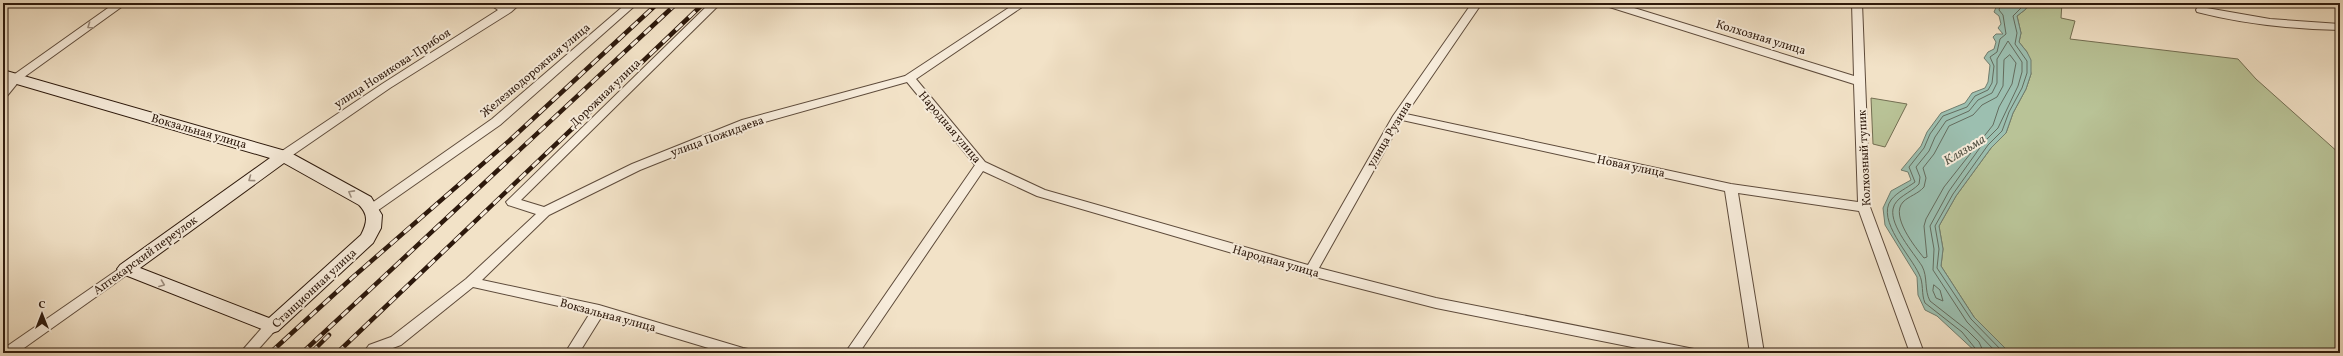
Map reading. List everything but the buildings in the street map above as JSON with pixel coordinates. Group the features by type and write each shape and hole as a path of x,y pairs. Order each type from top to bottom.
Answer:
{"street":[{"path":"3,93 9,77 122,3"},
{"path":"493,3 511,6"},
{"name":"Железнодорожная улица","path":"374,214 496,122 633,3"},
{"name":"Дорожная улица","path":"545,212 512,202 716,3"},
{"name":"улица Пожидаева","path":"372,351 396,341 471,282 545,212 636,167 746,123 909,78 1023,3"},
{"name":"улица Рузина","path":"1311,271 1398,116 1477,3"},
{"name":"Колхозная улица","path":"1607,3 1861,82"},
{"name":"Колхозный тупик","path":"1857,3 1861,82 1864,207 1917,353"},
{"name":"улица Новикова-Прибоя","path":"283,156 386,86 511,6"},
{"path":"2200,10 2273,24 2300,27 2340,27"},
{"name":"Вокзальная улица","path":"9,77 283,156 364,201 374,214"},
{"name":"Народная улица","path":"909,78 981,166 1041,193 1311,271 1436,303 1689,353"},
{"name":"Новая улица","path":"1398,116 1731,188 1864,207"},
{"name":"Аптекарский переулок","path":"7,353 283,156"},
{"path":"852,353 981,166"},
{"path":"1731,188 1757,353"},
{"name":"Станционная улица","path":"247,353 272,326 367,239 374,227 374,214"},
{"path":"126,269 272,326"},
{"name":"Вокзальная улица","path":"471,282 599,310 742,353"},
{"path":"572,353 599,310"}],"shaded area":[{"path":"2027,3 2062,3 2061,18 2075,21 2070,39 2238,59 2256,79 2340,154 2340,353 2010,353 1974,317 1941,266 1943,249 1939,226 1956,196 1991,148 2006,133 2013,113 2026,89 2031,74 2027,52 2019,42 2021,33 2017,16 2026,9"},
{"path":"1871,98 1907,104 1885,147 1873,144"}],"water":[{"name":"Клязьма","path":"1998,3 2027,3 2026,9 2017,16 2021,33 2019,42 2031,60 2031,74 2026,89 2013,113 2006,133 1991,148 1956,196 1939,226 1943,249 1941,266 1974,317 2010,353 1977,353 1937,316 1925,310 1918,295 1917,277 1885,225 1883,208 1891,191 1911,180 1908,172 1901,170 1921,146 1927,132 1941,113 1965,103 1972,93 1985,88 1988,82 1990,65 1984,58 1988,52 1994,49 1996,42 1993,37 1996,34 2003,34 1998,28 2001,24 1999,16 1994,12"}],"railway":[{"path":"270,353 353,277 509,141 658,3"},
{"path":"302,353 677,3"},
{"path":"337,353 704,3"},
{"path":"311,353 329,335"}]}
